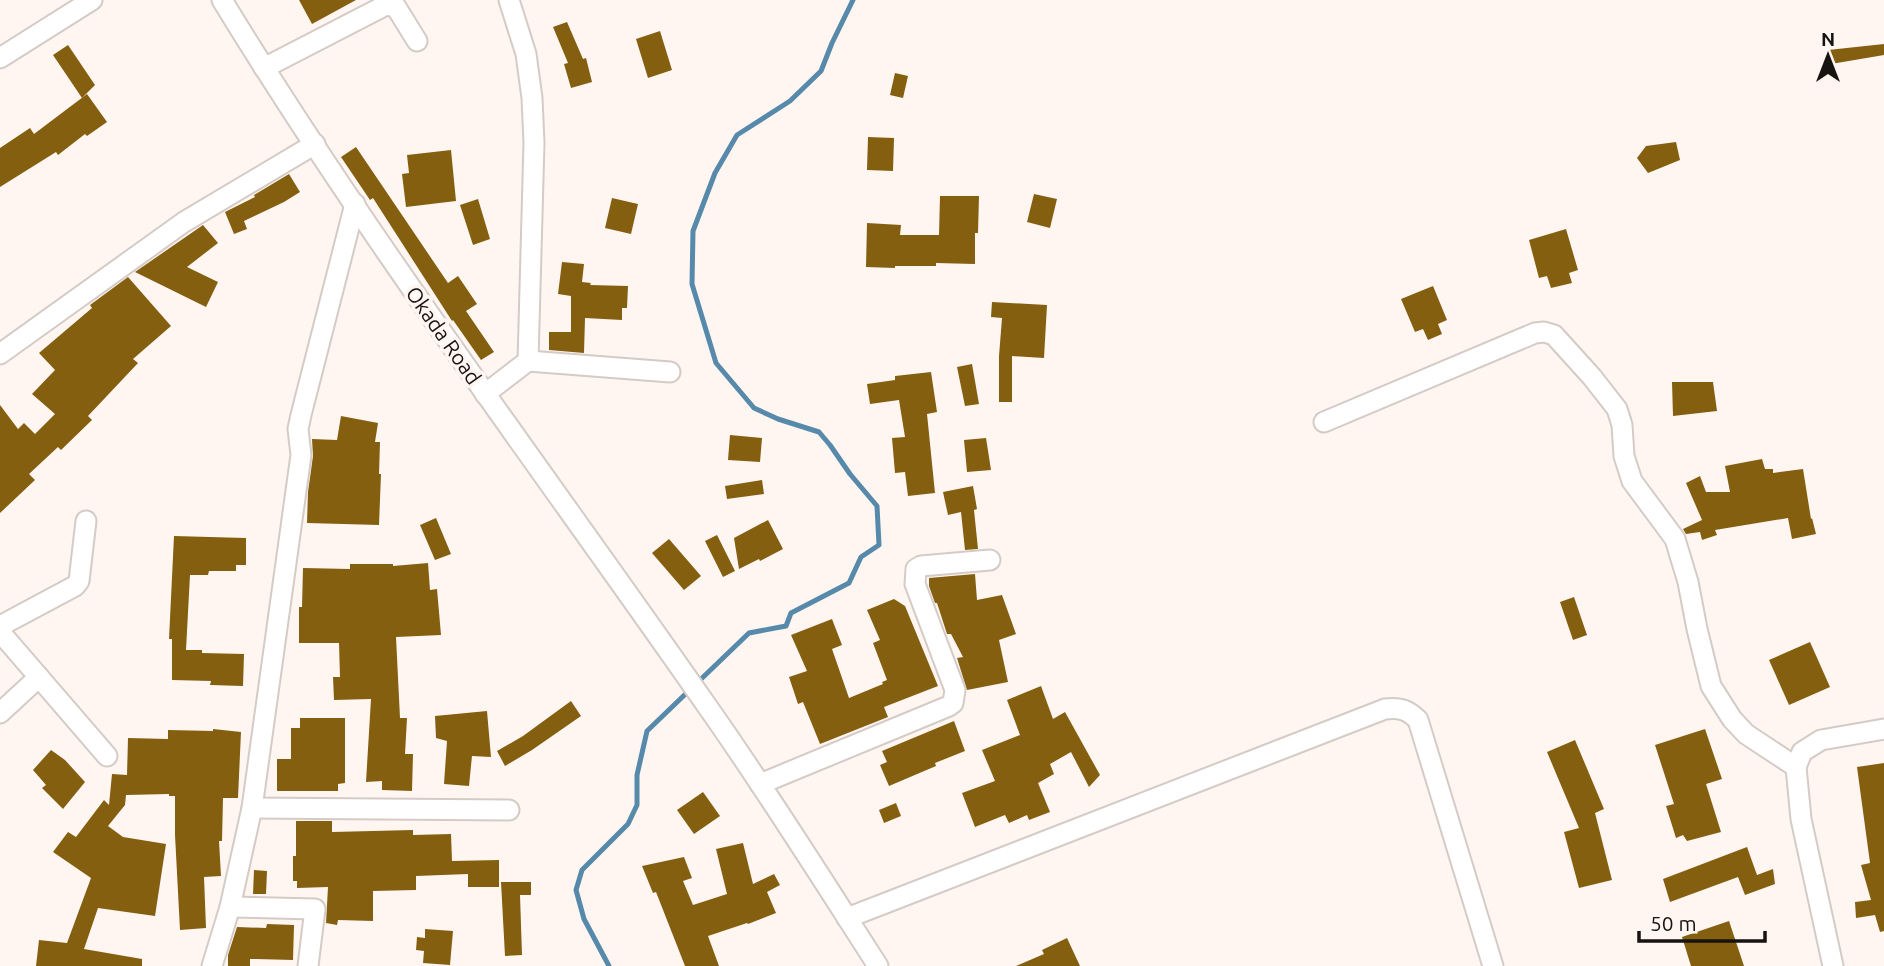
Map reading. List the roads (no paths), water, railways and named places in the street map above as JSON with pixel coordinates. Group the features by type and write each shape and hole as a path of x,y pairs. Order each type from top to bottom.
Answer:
{"street":[{"path":"0,58 92,0"},
{"name":"Okada Road","path":"222,0 380,243 706,704 878,966"},
{"path":"509,0 526,54 533,109 528,361"},
{"path":"264,68 386,5 396,7 417,41"},
{"path":"0,354 184,222 315,144"},
{"path":"212,966 230,907 252,808 301,455 298,429 355,204"},
{"path":"1324,422 1535,333 1554,335 1617,409 1622,425 1624,456 1632,481 1675,539 1689,582 1711,686 1732,719 1746,734 1796,767"},
{"path":"485,394 528,361 670,372"},
{"path":"0,626 79,582 86,521"},
{"path":"760,785 953,703 955,690 914,576 916,569 922,566 990,560"},
{"path":"0,632 107,756"},
{"path":"0,713 39,677"},
{"path":"847,918 1385,709 1396,708 1409,711 1418,720 1493,966"},
{"path":"1833,966 1801,819 1796,767 1802,752 1821,740 1884,729"},
{"path":"252,808 509,810"},
{"path":"230,907 315,909 307,966"}],"waterway":[{"path":"609,966 584,919 576,890 582,870 628,824 637,805 637,775 647,731 749,633 786,626 791,613 849,583 861,557 879,545 877,506 819,432 754,408 716,363 692,284 693,231 715,173 737,135 790,101 821,71 853,0"}]}
